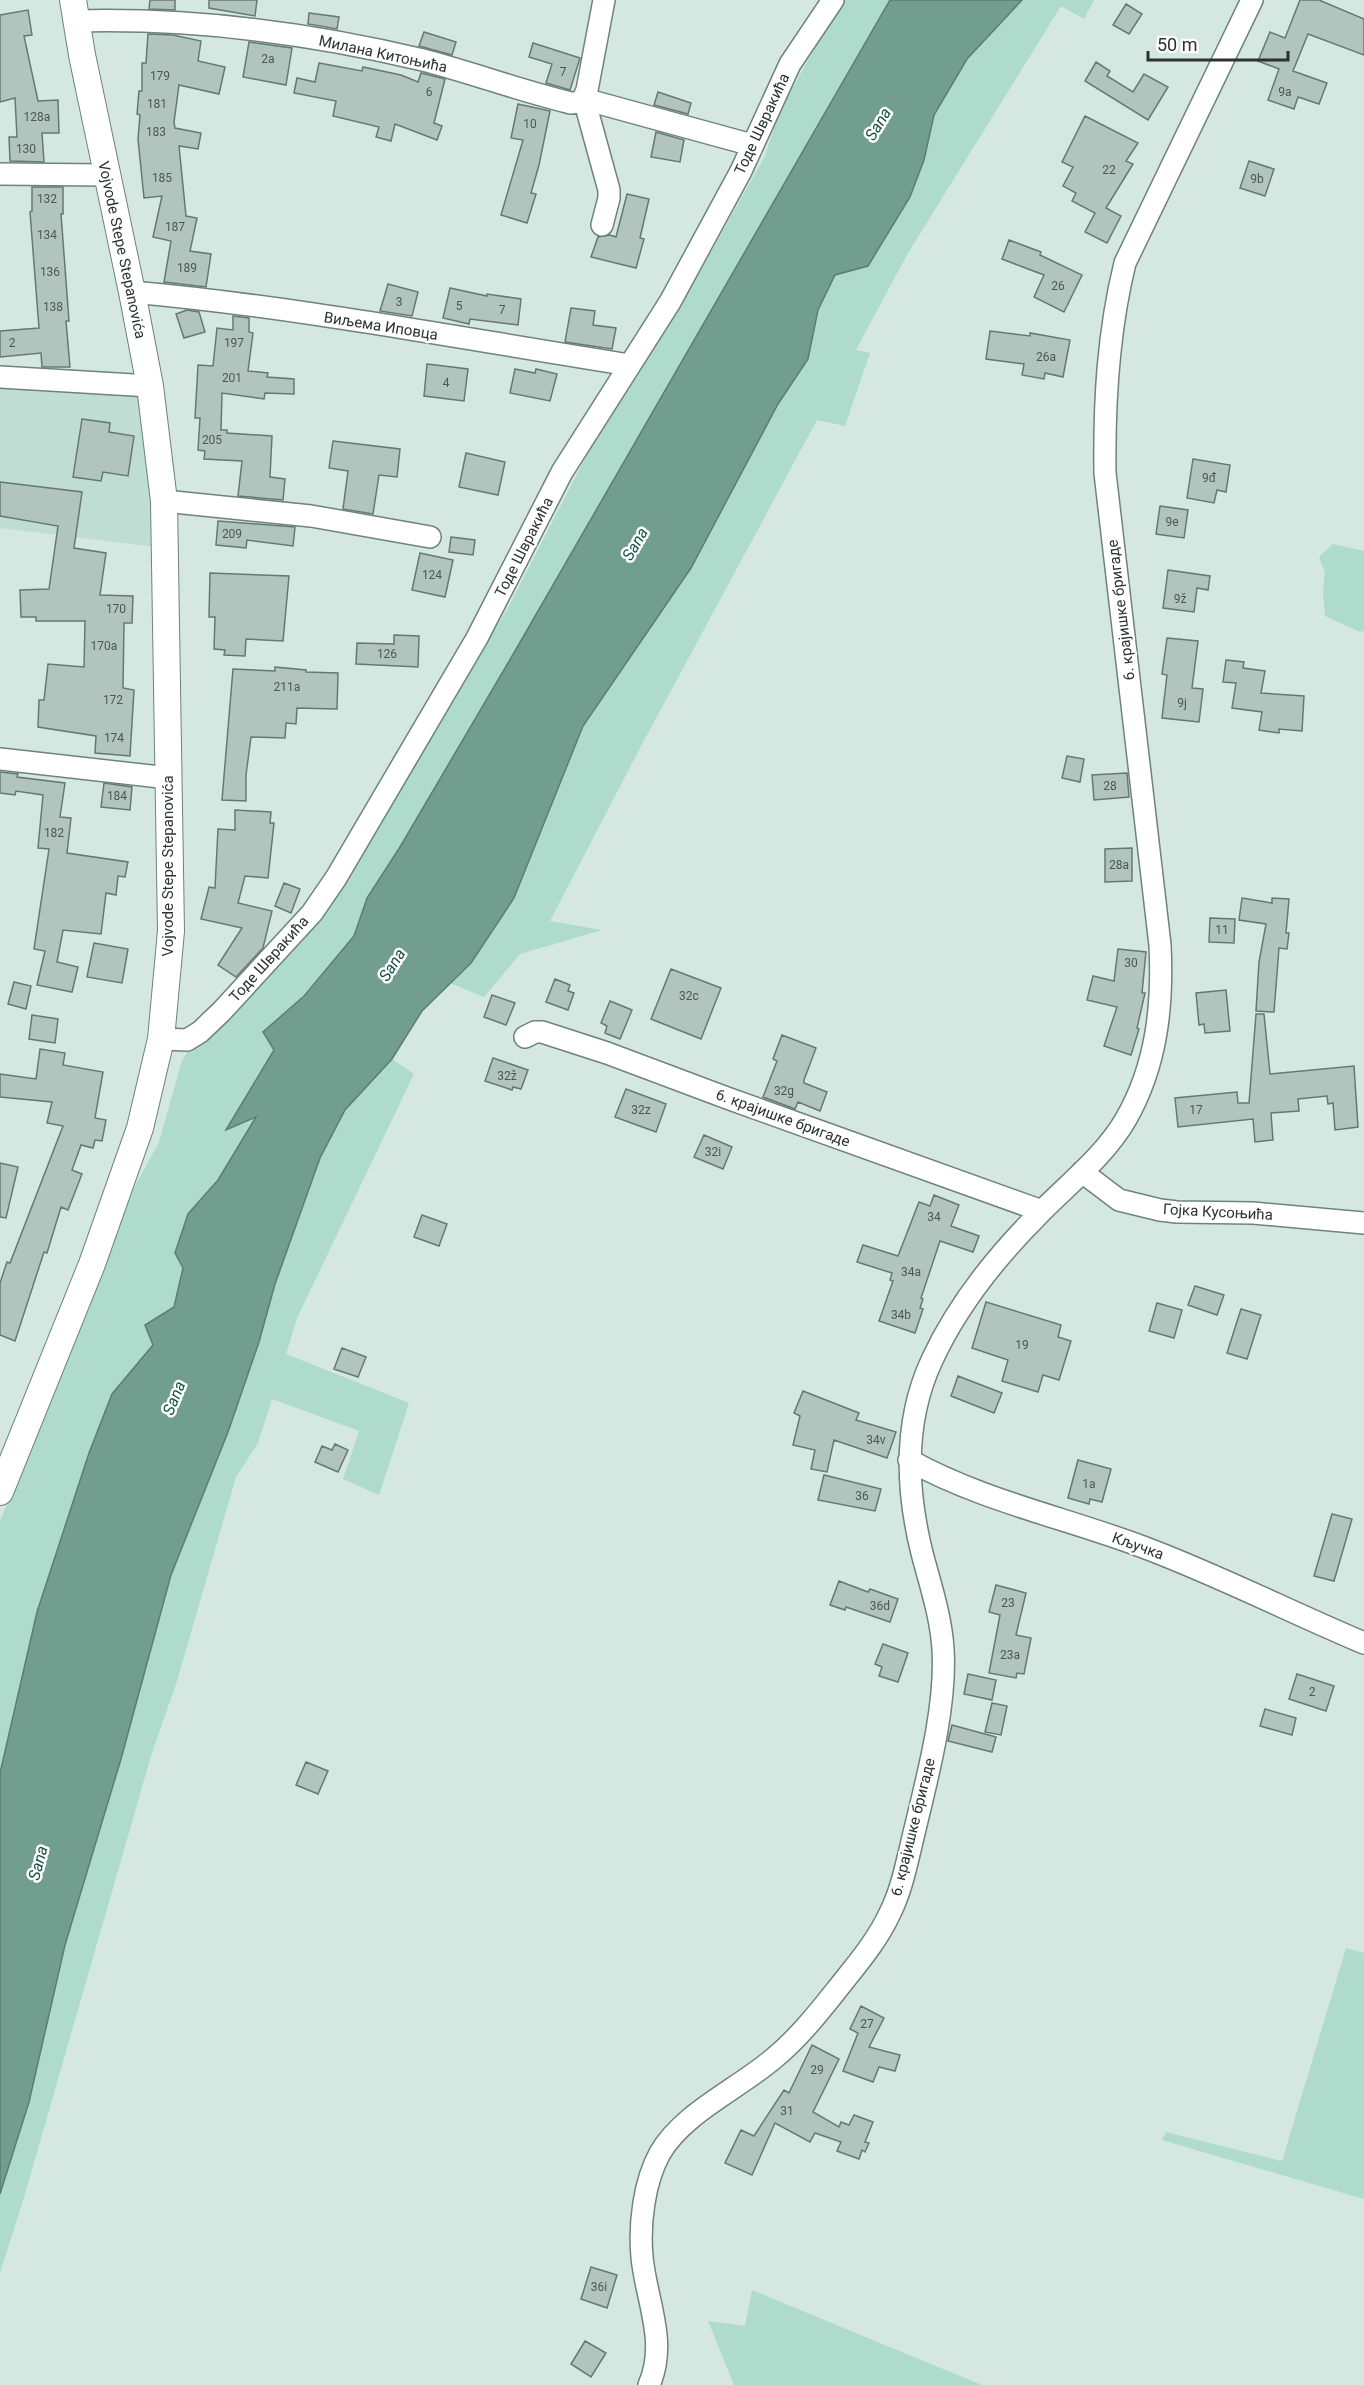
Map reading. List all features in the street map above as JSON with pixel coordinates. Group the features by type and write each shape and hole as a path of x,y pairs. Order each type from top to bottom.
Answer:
{"main road":[{"name":"Vojvode Stepe Stepanovića","path":"0,1492 92,1264 140,1128 160,1039 171,931 164,501 150,386 75,11"}],"street":[{"path":"602,225 609,189 584,99 590,79 593,50 604,0"},
{"name":"Тоде Швракића","path":"160,1039 187,1040 200,1032 312,913 330,886 477,638 562,472 670,302 741,171 790,64 832,0"},
{"name":"6. крајишке бригаде","path":"650,2385 655,2373 658,2354 657,2331 642,2257 642,2230 645,2201 657,2158 667,2141 682,2126 774,2059 824,2006 865,1956 891,1912 901,1885 939,1711 943,1652 940,1627 917,1531 909,1460 919,1393 944,1335 993,1265 1042,1210 1114,1138 1138,1096 1154,1049 1161,978 1155,898 1105,473 1105,394 1109,347 1116,300 1125,263 1252,0"},
{"name":"Милана Китоњића","path":"75,11 338,42 423,61 571,104 579,103 584,99 752,146"},
{"path":"0,174 106,175"},
{"name":"Виљема Иповца","path":"132,292 196,298 347,320 630,365"},
{"path":"0,377 150,386"},
{"path":"164,501 310,516 430,537"},
{"path":"0,759 169,778"},
{"name":"6. крајишке бригаде","path":"525,1037 535,1032 542,1032 607,1053 1042,1210"},
{"name":"Гојка Кусоњића","path":"1082,1172 1119,1200 1160,1210 1253,1213 1364,1222"},
{"name":"Кључка","path":"909,1460 948,1480 1142,1546 1202,1570 1364,1643"}],"shaded area":[{"path":"842,0 890,0 515,651 400,847 367,898 354,936 299,1000 264,1032 274,1049 227,1129 257,1116 218,1180 188,1214 183,1268 174,1307 145,1325 153,1345 112,1394 89,1453 37,1612 0,1773 0,1521 135,1186 159,1142 182,1060 190,1049 200,1045 203,1030 343,870 423,751 509,606 595,439 698,275 765,156 780,110"},
{"path":"1022,0 1094,0 1084,19 1061,6 908,253 856,350 870,353 845,426 817,420 640,748 550,921 602,930 520,954 484,997 450,983 475,957 514,898 583,726 691,568 778,404 808,359 818,309 835,274 868,266 910,197 924,160 934,115 967,59"},
{"path":"0,386 142,395 156,547 0,528"},
{"path":"1333,544 1364,551 1364,631 1360,632 1325,616 1323,592 1325,572 1319,557"},
{"path":"392,1059 414,1074 297,1318 286,1354 409,1403 379,1495 343,1479 359,1431 272,1399 258,1443 236,1477 177,1681 151,1756 25,2194 0,2273 0,2194 29,2102 65,1945 121,1759 171,1575 228,1432 259,1342 275,1284 320,1158 345,1110"},
{"path":"1346,1948 1364,1953 1364,2199 1162,2140 1166,2132 1282,2161"},
{"path":"752,2290 982,2385 734,2385 708,2321 745,2326"}],"water":[{"name":"Sana","path":"890,0 1022,0 967,59 934,115 924,160 910,197 868,266 835,275 818,310 808,359 778,404 691,568 583,726 514,898 471,963 422,1011 392,1059 345,1110 320,1158 275,1284 259,1342 228,1432 171,1575 121,1759 65,1945 29,2102 0,2194 0,1773 37,1612 89,1453 112,1394 153,1345 145,1325 174,1307 183,1268 175,1253 188,1214 218,1180 256,1117 226,1130 274,1050 263,1032 304,996 354,936 367,898 400,847 515,651"}],"building":[{"path":"150,0 175,0 175,10 149,9"},
{"path":"209,0 257,0 255,16 209,8"},
{"path":"1300,0 1319,0 1364,19 1364,55 1308,34 1293,71 1327,83 1319,104 1298,97 1294,109 1268,100 1279,69 1258,61 1270,32 1285,38"},
{"path":"1126,4 1142,14 1129,34 1113,25"},
{"path":"28,10 32,35 24,36 38,101 58,100 59,133 42,133 44,162 10,161 9,137 17,137 15,98 0,102 0,15"},
{"path":"309,13 339,17 337,29 308,24"},
{"path":"424,32 456,42 452,55 419,46"},
{"path":"148,34 173,35 201,41 198,61 225,67 219,94 179,85 174,122 175,128 201,133 198,149 179,146 186,216 197,218 190,251 211,254 206,287 164,282 171,241 153,237 162,196 144,198 138,139 140,115 137,114 139,91 142,91 142,63 146,63"},
{"path":"249,42 292,48 286,85 243,77"},
{"path":"533,43 580,58 570,90 546,83 552,64 529,57"},
{"path":"1096,62 1110,71 1107,76 1133,92 1144,74 1168,87 1148,120 1085,81"},
{"path":"319,63 362,71 363,67 401,75 418,82 421,73 445,79 434,123 442,126 437,140 395,124 391,141 376,137 379,127 333,116 336,101 294,93 297,78 315,82"},
{"path":"658,92 691,103 688,114 654,105"},
{"path":"518,104 550,111 531,193 536,194 527,223 501,215 523,140 511,138"},
{"path":"1085,116 1138,143 1126,161 1133,164 1106,208 1121,216 1107,243 1085,232 1095,213 1072,201 1076,193 1063,186 1073,167 1062,162"},
{"path":"656,132 684,140 680,162 651,157"},
{"path":"1249,161 1274,169 1265,196 1240,188"},
{"path":"32,187 63,187 63,214 61,214 70,367 42,367 41,353 0,357 0,331 39,328 30,212 32,211"},
{"path":"627,194 649,199 640,238 644,239 636,268 591,257 598,237 610,235 616,237"},
{"path":"1009,240 1041,252 1040,255 1082,275 1064,312 1034,297 1044,275 1002,259"},
{"path":"388,284 418,292 412,316 380,311"},
{"path":"450,288 487,296 487,294 521,299 518,325 470,319 469,324 443,318"},
{"path":"571,308 595,311 593,325 616,328 612,349 565,342"},
{"path":"187,310 199,312 205,332 184,338 176,314"},
{"path":"233,316 249,318 249,332 253,333 248,371 268,373 267,377 294,379 294,394 265,393 264,399 222,393 221,430 227,430 227,433 272,436 270,477 285,479 283,500 238,496 242,461 204,459 205,451 198,450 200,418 195,418 198,365 213,366 217,328 233,330"},
{"path":"990,331 1030,336 1030,333 1070,340 1063,377 1045,373 1044,379 1022,375 1024,364 986,359"},
{"path":"427,364 468,369 464,401 424,396"},
{"path":"515,369 535,373 536,369 557,374 550,401 510,393"},
{"path":"82,419 110,423 109,432 134,436 128,476 103,472 101,481 73,477"},
{"path":"333,441 400,449 397,477 379,475 373,514 343,509 348,471 329,468"},
{"path":"466,453 505,462 498,495 459,487"},
{"path":"1193,459 1230,465 1226,492 1217,490 1214,503 1187,498"},
{"path":"0,482 82,492 74,548 106,553 100,595 133,596 132,623 124,623 123,688 134,690 130,756 95,753 96,736 38,727 39,700 44,700 48,664 84,667 85,621 36,621 36,617 21,617 20,590 49,589 58,526 0,516"},
{"path":"1160,506 1188,510 1184,538 1156,534"},
{"path":"218,521 295,527 293,546 247,540 246,548 216,545"},
{"path":"451,537 475,540 473,555 449,552"},
{"path":"420,553 453,560 445,597 412,590"},
{"path":"1168,570 1210,576 1208,590 1197,588 1194,612 1163,608"},
{"path":"210,573 289,576 283,641 246,639 245,656 224,655 225,650 214,649 215,617 209,617"},
{"path":"394,635 419,636 418,667 356,664 357,643 394,644"},
{"path":"1167,638 1198,641 1192,688 1203,689 1199,722 1162,718 1167,675 1162,674"},
{"path":"1226,660 1244,662 1243,668 1265,671 1261,693 1304,696 1302,731 1279,729 1279,733 1259,730 1262,712 1232,708 1236,683 1223,682"},
{"path":"275,667 306,670 306,672 338,673 337,709 297,708 296,724 286,723 285,738 251,737 246,775 246,801 222,800 233,669 275,671"},
{"path":"1067,756 1084,759 1080,782 1062,778"},
{"path":"0,772 18,774 17,777 65,783 60,817 71,818 67,853 128,862 125,877 118,876 116,895 106,893 101,934 63,930 57,962 78,967 72,992 37,985 45,951 34,949 49,849 38,848 43,795 16,791 15,795 0,793"},
{"path":"1127,773 1129,797 1094,800 1092,775"},
{"path":"104,783 132,787 130,810 101,807"},
{"path":"235,810 271,812 270,823 274,823 268,878 245,876 238,903 272,911 263,948 236,977 218,965 242,928 201,919 209,887 215,888 218,829 235,830"},
{"path":"1132,848 1132,881 1105,882 1105,849"},
{"path":"284,883 300,889 291,913 275,906"},
{"path":"1242,898 1272,903 1272,898 1289,899 1287,949 1279,948 1274,1012 1256,1011 1259,962 1266,924 1239,920"},
{"path":"1210,918 1235,919 1234,943 1209,942"},
{"path":"94,943 128,949 122,983 87,977"},
{"path":"1118,949 1146,952 1142,993 1145,993 1137,1028 1139,1029 1131,1055 1104,1046 1117,1007 1087,1000 1093,976 1114,981"},
{"path":"671,969 721,988 701,1039 651,1019"},
{"path":"555,979 570,985 568,991 574,993 568,1010 546,1002"},
{"path":"14,982 31,986 26,1009 8,1004"},
{"path":"1226,990 1230,1031 1205,1033 1204,1024 1199,1025 1196,993"},
{"path":"492,995 515,1003 506,1025 484,1017"},
{"path":"610,1001 632,1010 620,1039 605,1033 607,1026 601,1023"},
{"path":"1256,1014 1264,1014 1270,1074 1354,1066 1358,1127 1335,1130 1333,1103 1328,1104 1327,1096 1298,1099 1299,1111 1271,1113 1273,1140 1255,1142 1253,1119 1178,1127 1175,1098 1237,1092 1238,1103 1249,1103"},
{"path":"32,1015 58,1019 55,1043 29,1039"},
{"path":"782,1035 816,1048 804,1083 827,1092 820,1111 798,1102 795,1109 763,1097 777,1061 773,1059"},
{"path":"40,1049 65,1053 63,1065 103,1072 95,1118 106,1120 102,1141 95,1140 93,1148 81,1145 72,1170 82,1174 68,1210 61,1207 15,1341 0,1335 0,1283 7,1262 10,1263 63,1126 47,1123 52,1102 0,1097 0,1074 36,1079"},
{"path":"493,1058 528,1070 521,1089 513,1087 512,1090 485,1081"},
{"path":"626,1089 666,1104 656,1132 615,1117"},
{"path":"704,1135 732,1147 723,1169 694,1157"},
{"path":"0,1163 18,1167 6,1218 0,1217"},
{"path":"934,1195 959,1205 951,1226 979,1236 973,1252 940,1241 921,1298 923,1299 920,1308 923,1309 915,1333 879,1321 893,1281 890,1280 892,1273 857,1262 863,1245 898,1256 919,1202 930,1206"},
{"path":"422,1215 447,1224 439,1246 414,1237"},
{"path":"1195,1286 1224,1295 1217,1315 1188,1305"},
{"path":"986,1302 1061,1325 1058,1337 1071,1341 1059,1380 1043,1375 1038,1392 1002,1381 1008,1360 972,1348"},
{"path":"1157,1303 1182,1310 1174,1338 1149,1331"},
{"path":"1241,1309 1261,1315 1247,1359 1227,1353"},
{"path":"342,1348 366,1357 358,1377 334,1369"},
{"path":"958,1376 1002,1393 994,1413 951,1396"},
{"path":"803,1391 859,1413 856,1420 896,1432 887,1458 834,1440 827,1472 811,1469 815,1450 793,1445 800,1416 794,1413"},
{"path":"335,1444 348,1450 338,1472 315,1462 322,1446 332,1450"},
{"path":"1078,1460 1111,1469 1102,1502 1090,1499 1089,1504 1068,1498"},
{"path":"824,1475 881,1489 875,1511 818,1500"},
{"path":"1332,1514 1352,1519 1334,1581 1314,1576"},
{"path":"839,1581 868,1592 870,1589 898,1599 890,1622 846,1607 845,1610 830,1605"},
{"path":"996,1585 1026,1593 1016,1635 1031,1638 1024,1674 1017,1673 1016,1678 989,1673 1000,1615 989,1612"},
{"path":"883,1644 908,1653 898,1682 879,1676 882,1667 875,1664"},
{"path":"968,1674 996,1680 992,1700 964,1694"},
{"path":"1297,1674 1334,1686 1326,1711 1289,1699"},
{"path":"992,1703 1007,1706 1001,1735 985,1732"},
{"path":"1265,1709 1296,1718 1292,1735 1260,1726"},
{"path":"952,1725 996,1737 992,1752 948,1741"},
{"path":"306,1762 328,1771 318,1794 296,1785"},
{"path":"861,2006 884,2018 869,2047 900,2055 895,2071 879,2067 873,2082 843,2071 858,2033 850,2029"},
{"path":"812,2045 839,2059 813,2112 839,2127 841,2122 849,2125 854,2115 873,2122 865,2142 869,2143 865,2152 862,2150 859,2159 837,2151 841,2142 815,2133 810,2142 775,2123 752,2175 725,2163 741,2130 754,2136 784,2090 789,2093"},
{"path":"591,2267 617,2275 607,2308 581,2299"},
{"path":"585,2341 606,2353 591,2377 571,2364"}]}
